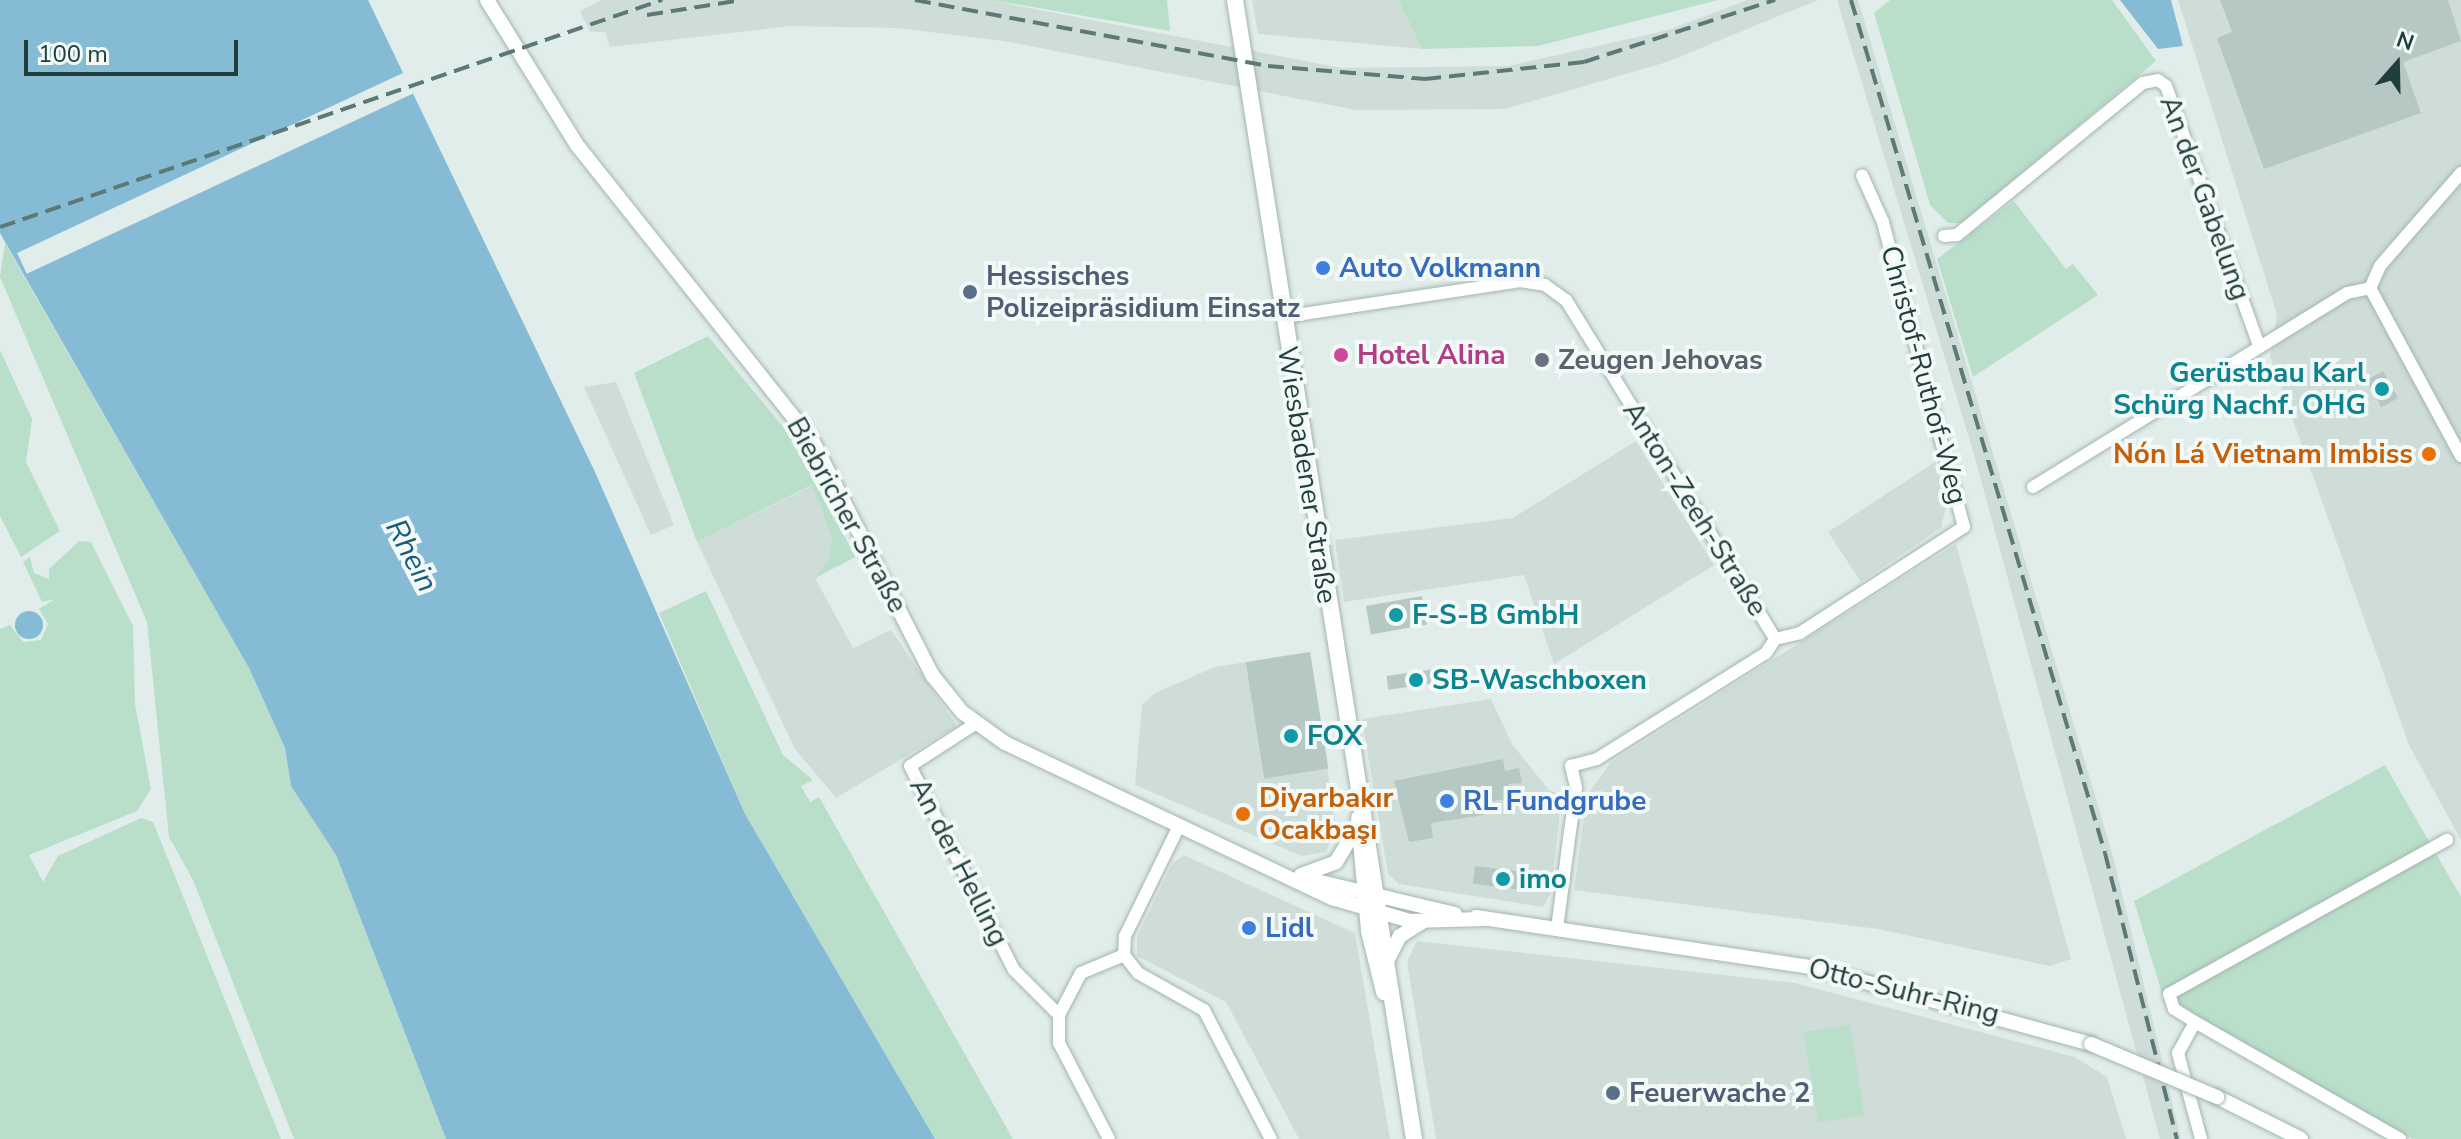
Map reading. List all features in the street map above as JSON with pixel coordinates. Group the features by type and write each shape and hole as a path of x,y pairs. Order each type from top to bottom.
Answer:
{"main road":[{"name":"Wiesbadener Straße","path":"1235,0 1359,816 1414,1139"},
{"name":"Wiesbadener Straße","path":"1374,904 1375,969 1391,1003"}],"street":[{"name":"Biebricher Straße","path":"487,0 577,145 806,431 933,676 975,724 1179,826 1277,870 1374,904"},
{"name":"An der Gabelung","path":"1944,236 1957,235 2143,83 2158,80 2166,86 2259,346"},
{"path":"2370,288 2380,266 2461,173"},
{"name":"Christof-Ruthof-Weg","path":"1557,928 1576,787 1571,766 1597,759 1766,653 1775,639 1800,633 1964,527 1883,222 1862,175"},
{"name":"Anton-Zeeh-Straße","path":"1283,317 1520,281 1555,292 1775,639"},
{"path":"2033,487 2347,293 2370,288"},
{"path":"2370,288 2461,456"},
{"name":"An der Helling","path":"975,724 910,766 1014,970 1059,1015"},
{"path":"1297,876 1336,862 1359,816"},
{"path":"1179,826 1125,936 1124,955 1138,973 1204,1010 1271,1139"},
{"path":"2400,1139 2174,1009 2169,994 2447,840"},
{"name":"Biebricher Straße","path":"1277,870 1374,904"},
{"name":"Otto-Suhr-Ring","path":"1374,904 1424,921 1485,919"},
{"name":"Otto-Suhr-Ring","path":"1374,904 1811,967 2091,1044 2217,1097 2301,1139"},
{"path":"1386,963 1400,936 1424,921"},
{"path":"1109,1139 1059,1043 1059,1015 1081,973 1124,955"},
{"path":"2195,1022 2178,1053 2201,1139"}],"shaded area":[{"path":"602,0 988,0 1341,68 1508,66 1668,30 1747,0 1818,0 1667,62 1505,109 1356,110 1004,41 897,28 791,26 610,47 605,32 590,32 580,11"},
{"path":"1252,0 1398,0 1422,49 1258,34"},
{"path":"1837,0 1858,0 2113,856 2181,1139 2160,1139 1975,458"},
{"path":"2178,0 2461,0 2461,840 2409,745 2270,356 2277,315"},
{"path":"616,382 674,525 651,535 584,387"},
{"path":"1636,441 1714,565 1554,664 1524,575 1344,602 1335,540 1513,518"},
{"path":"1935,462 1947,503 1941,528 1861,582 1828,532"},
{"path":"818,483 855,557 815,578 853,648 891,630 957,726 836,798 795,749 697,542"},
{"path":"1956,544 2071,959 2050,966 1878,929 1574,890 1587,795 1611,762"},
{"path":"1310,652 1336,827 1326,852 1302,856 1135,785 1142,705 1155,693 1215,667"},
{"path":"1491,699 1512,744 1549,790 1562,795 1551,893 1543,907 1399,884 1388,874 1362,719"},
{"path":"1184,855 1355,933 1390,1139 1299,1139 1226,1002 1137,956 1137,937 1172,864"},
{"path":"1417,941 1795,983 2075,1057 2107,1077 2126,1139 1436,1139 1407,962"}],"green space":[{"path":"988,0 1167,0 1170,31 1027,6"},
{"path":"1398,0 1718,0 1538,46 1422,49"},
{"path":"1890,0 2112,0 2156,61 1961,223 1948,223 1930,205 1874,13"},
{"path":"2014,201 2066,269 2073,264 2098,295 1973,377 1937,259"},
{"path":"5,243 249,668 285,748 291,786 336,855 446,1139 294,1139 193,880 169,837 147,622 0,277"},
{"path":"708,336 799,446 855,557 815,578 829,560 832,538 812,485 697,542 634,373"},
{"path":"0,350 32,419 26,462 60,531 21,557 0,516"},
{"path":"79,541 91,542 133,626 135,704 151,789 137,811 29,855 43,882 58,856 141,818 153,822 281,1139 0,1139 0,629 10,625 23,642 41,640 48,624 39,609 55,599 42,602 23,562 30,557 34,573 49,579 49,569"},
{"path":"706,591 783,755 813,780 801,786 810,802 819,797 1013,1139 935,1139 745,814 659,613"},
{"path":"2385,765 2461,897 2461,1139 2412,1139 2164,1000 2134,901"},
{"path":"1850,1025 1864,1115 1818,1122 1804,1032"}],"water":[{"name":"Rhein","path":"0,0 368,0 595,472 745,814 935,1139 446,1139 336,855 291,786 285,748 249,668 0,233"},
{"path":"2120,0 2171,0 2183,46 2158,49"},
{"path":"29,611 39,615 43,625 39,635 29,639 19,635 15,625 19,615"}],"pier":[{"path":"405,72 415,93 27,274 17,253"}],"building":[{"path":"2220,0 2448,0 2461,41 2403,62 2421,113 2264,169 2217,38 2232,32"},
{"name":"Gerüstbau Karl Schürg Nachf. OHG","path":"2383,371 2398,398 2381,407 2366,380"},
{"name":"F-S-B GmbH","path":"1422,596 1427,625 1371,634 1366,606"},
{"name":"FOX","path":"1310,652 1328,769 1264,779 1246,662"},
{"name":"SB-Waschboxen","path":"1443,668 1445,682 1389,690 1387,676"},
{"name":"RL Fundgrube","path":"1503,759 1505,771 1519,768 1522,783 1509,784 1511,798 1482,803 1484,815 1431,823 1433,838 1409,842 1394,781"},
{"name":"imo","path":"1475,866 1534,873 1531,891 1473,884"}],"railway":[{"path":"0,227 662,0"},
{"path":"647,15 742,0"},
{"path":"915,0 1268,66 1425,79 1584,62 1775,0"},
{"path":"1851,0 2105,853 2177,1139"}],"place":[{"name":"Auto Volkmann","path":"1323,268"},
{"name":"Hessisches Polizeipräsidium Einsatz","path":"970,292"},
{"name":"Hotel Alina","path":"1341,355"},
{"name":"Zeugen Jehovas","path":"1542,360"},
{"name":"Gerüstbau Karl Schürg Nachf. OHG","path":"2382,389"},
{"name":"Nón Lá Vietnam Imbiss","path":"2429,454"},
{"name":"F-S-B GmbH","path":"1396,615"},
{"name":"SB-Waschboxen","path":"1416,680"},
{"name":"FOX","path":"1291,736"},
{"name":"RL Fundgrube","path":"1447,801"},
{"name":"Diyarbakır Ocakbaşı","path":"1243,814"},
{"name":"imo","path":"1503,879"},
{"name":"Lidl","path":"1249,928"},
{"name":"Feuerwache 2","path":"1613,1093"}]}
